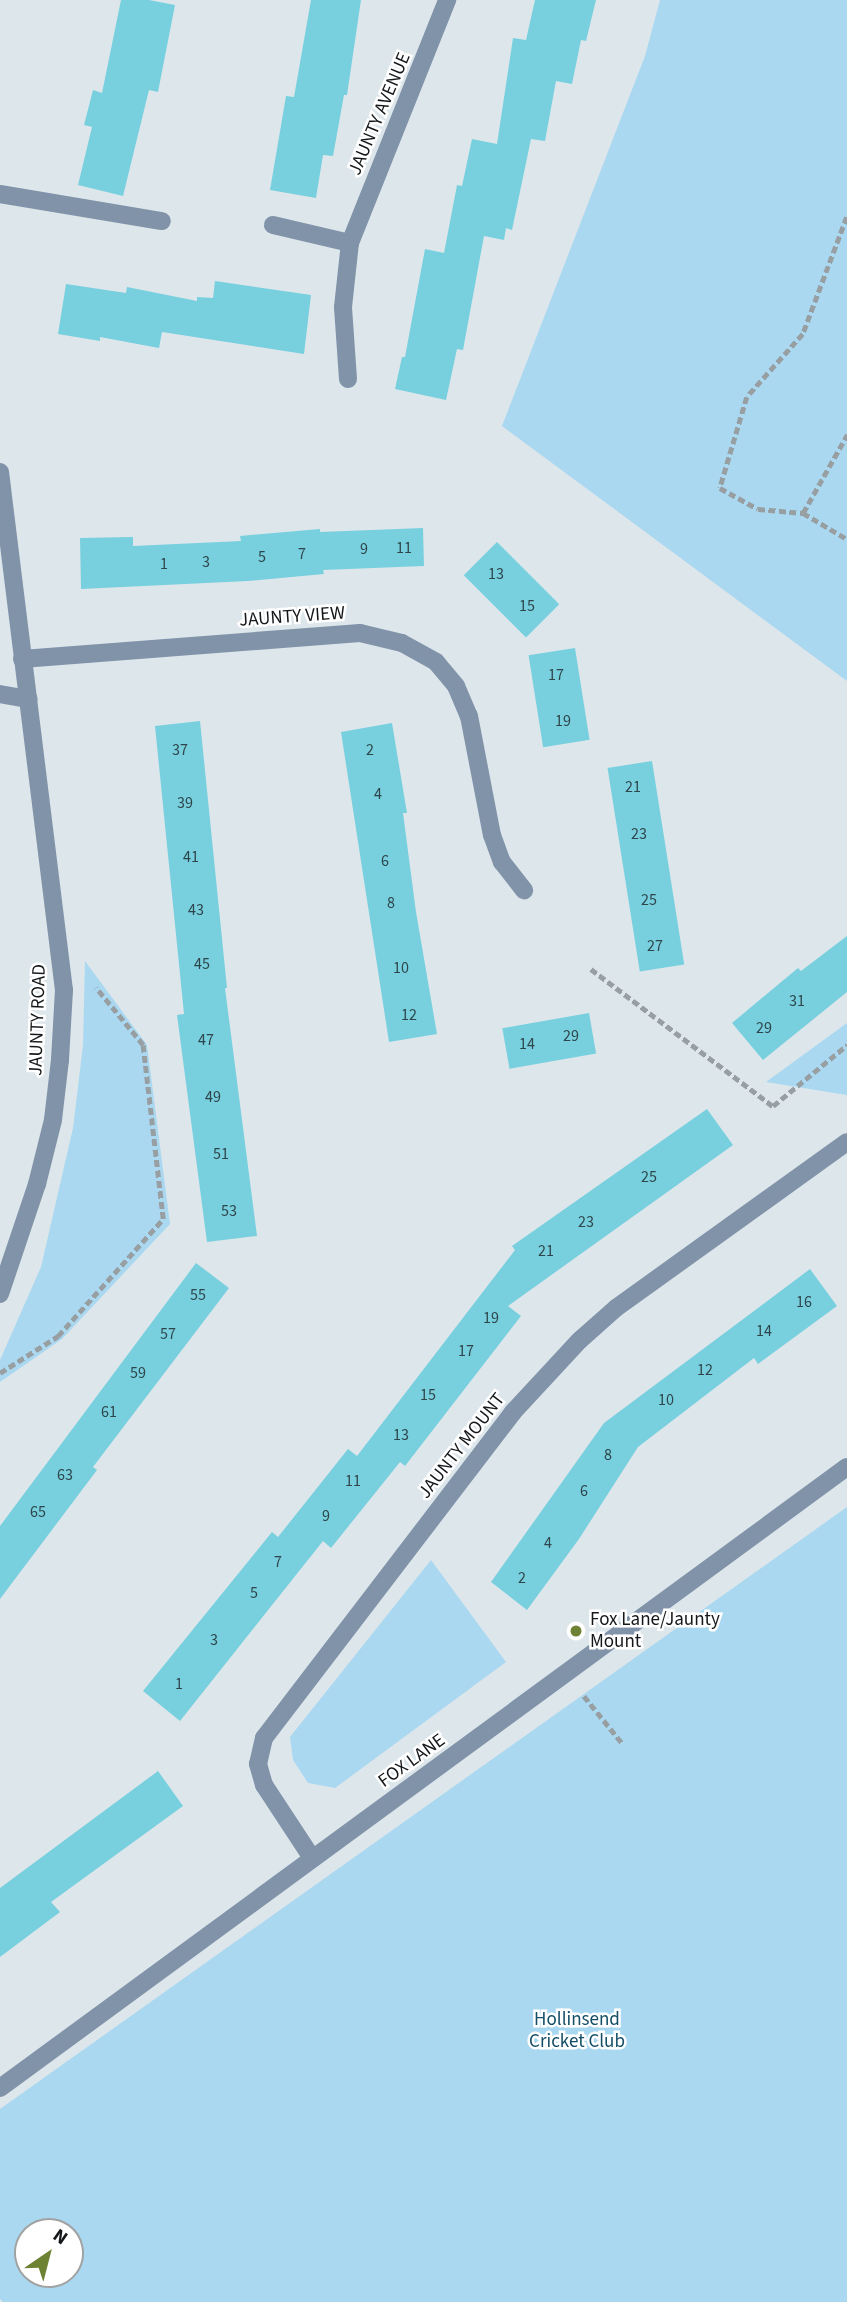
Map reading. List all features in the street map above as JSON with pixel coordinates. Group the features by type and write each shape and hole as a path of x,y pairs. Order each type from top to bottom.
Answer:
{"street":[{"name":"JAUNTY AVENUE","path":"348,379 343,307 349,243 447,0"},
{"path":"0,194 162,221"},
{"path":"273,225 349,243"},
{"name":"JAUNTY ROAD","path":"0,472 61,946 63,1004 53,1120 37,1185 0,1294"},
{"name":"JAUNTY VIEW","path":"22,659 360,634 402,643 436,662 456,686 469,716 492,835 502,862 524,890"},
{"path":"0,694 29,699"},
{"name":"JAUNTY MOUNT","path":"312,1858 264,1785 258,1764 264,1738 513,1412 580,1340 616,1308 847,1142"},
{"name":"FOX LANE","path":"0,2088 847,1467"}],"path":[{"path":"847,217 803,334 747,397 720,488 758,509 803,513 847,539"},
{"path":"803,513 847,435"},
{"path":"0,1373 58,1336 163,1219 143,1045 61,946"},
{"path":"591,969 773,1106 847,1045"},
{"path":"583,1695 622,1743"}],"green space":[{"path":"660,0 847,0 847,681 502,426 645,56"},
{"path":"85,961 147,1045 170,1224 62,1339 0,1382 0,1360 41,1267 73,1128 83,1045"},
{"path":"847,1023 847,1095 766,1082"},
{"name":"Hollinsend Cricket Club","path":"847,1507 847,2302 3,2302 0,2299 0,2109"},
{"path":"431,1560 506,1662 335,1788 308,1783 293,1760 290,1737"}],"building":[{"path":"121,0 149,0 175,5 158,92 149,90 123,196 78,185 92,127 84,125 93,90 102,93"},
{"path":"311,0 361,0 347,95 344,95 333,156 323,155 316,198 270,190 286,96 294,97"},
{"path":"535,0 596,0 586,41 581,40 572,84 556,81 545,141 531,139 512,230 506,228 504,240 484,236 463,350 457,349 446,400 395,389 402,357 405,357 425,249 444,253 457,185 462,186 472,139 497,144 513,38 526,40"},
{"path":"215,281 311,295 304,354 162,332 159,348 100,337 100,341 58,334 66,284 126,293 127,287 197,301 197,297 213,298"},
{"path":"423,528 424,566 323,570 324,574 248,581 81,589 80,538 133,537 133,546 241,541 240,536 320,529 320,532"},
{"path":"497,542 559,604 526,637 464,575"},
{"path":"575,648 590,740 543,747 529,655"},
{"path":"200,721 225,988 257,1236 207,1242 177,1015 184,1014 155,726"},
{"path":"392,723 407,813 403,813 416,912 437,1034 389,1042 341,732"},
{"path":"652,761 684,964 640,972 608,768"},
{"path":"847,936 847,992 763,1060 732,1023 798,968 801,971"},
{"path":"589,1013 596,1053 509,1069 502,1028"},
{"path":"707,1109 733,1145 508,1306 521,1316 405,1466 400,1462 331,1548 323,1541 180,1721 143,1691 272,1532 278,1537 348,1449 357,1456 515,1250 512,1246"},
{"path":"196,1263 229,1288 93,1467 97,1470 0,1599 0,1526"},
{"path":"810,1269 837,1306 758,1364 754,1358 638,1447 579,1539 527,1610 491,1582 604,1423"},
{"path":"158,1771 183,1806 51,1902 60,1912 0,1957 0,1888"}],"place":[{"name":"Fox Lane/Jaunty Mount","path":"576,1631"}]}
